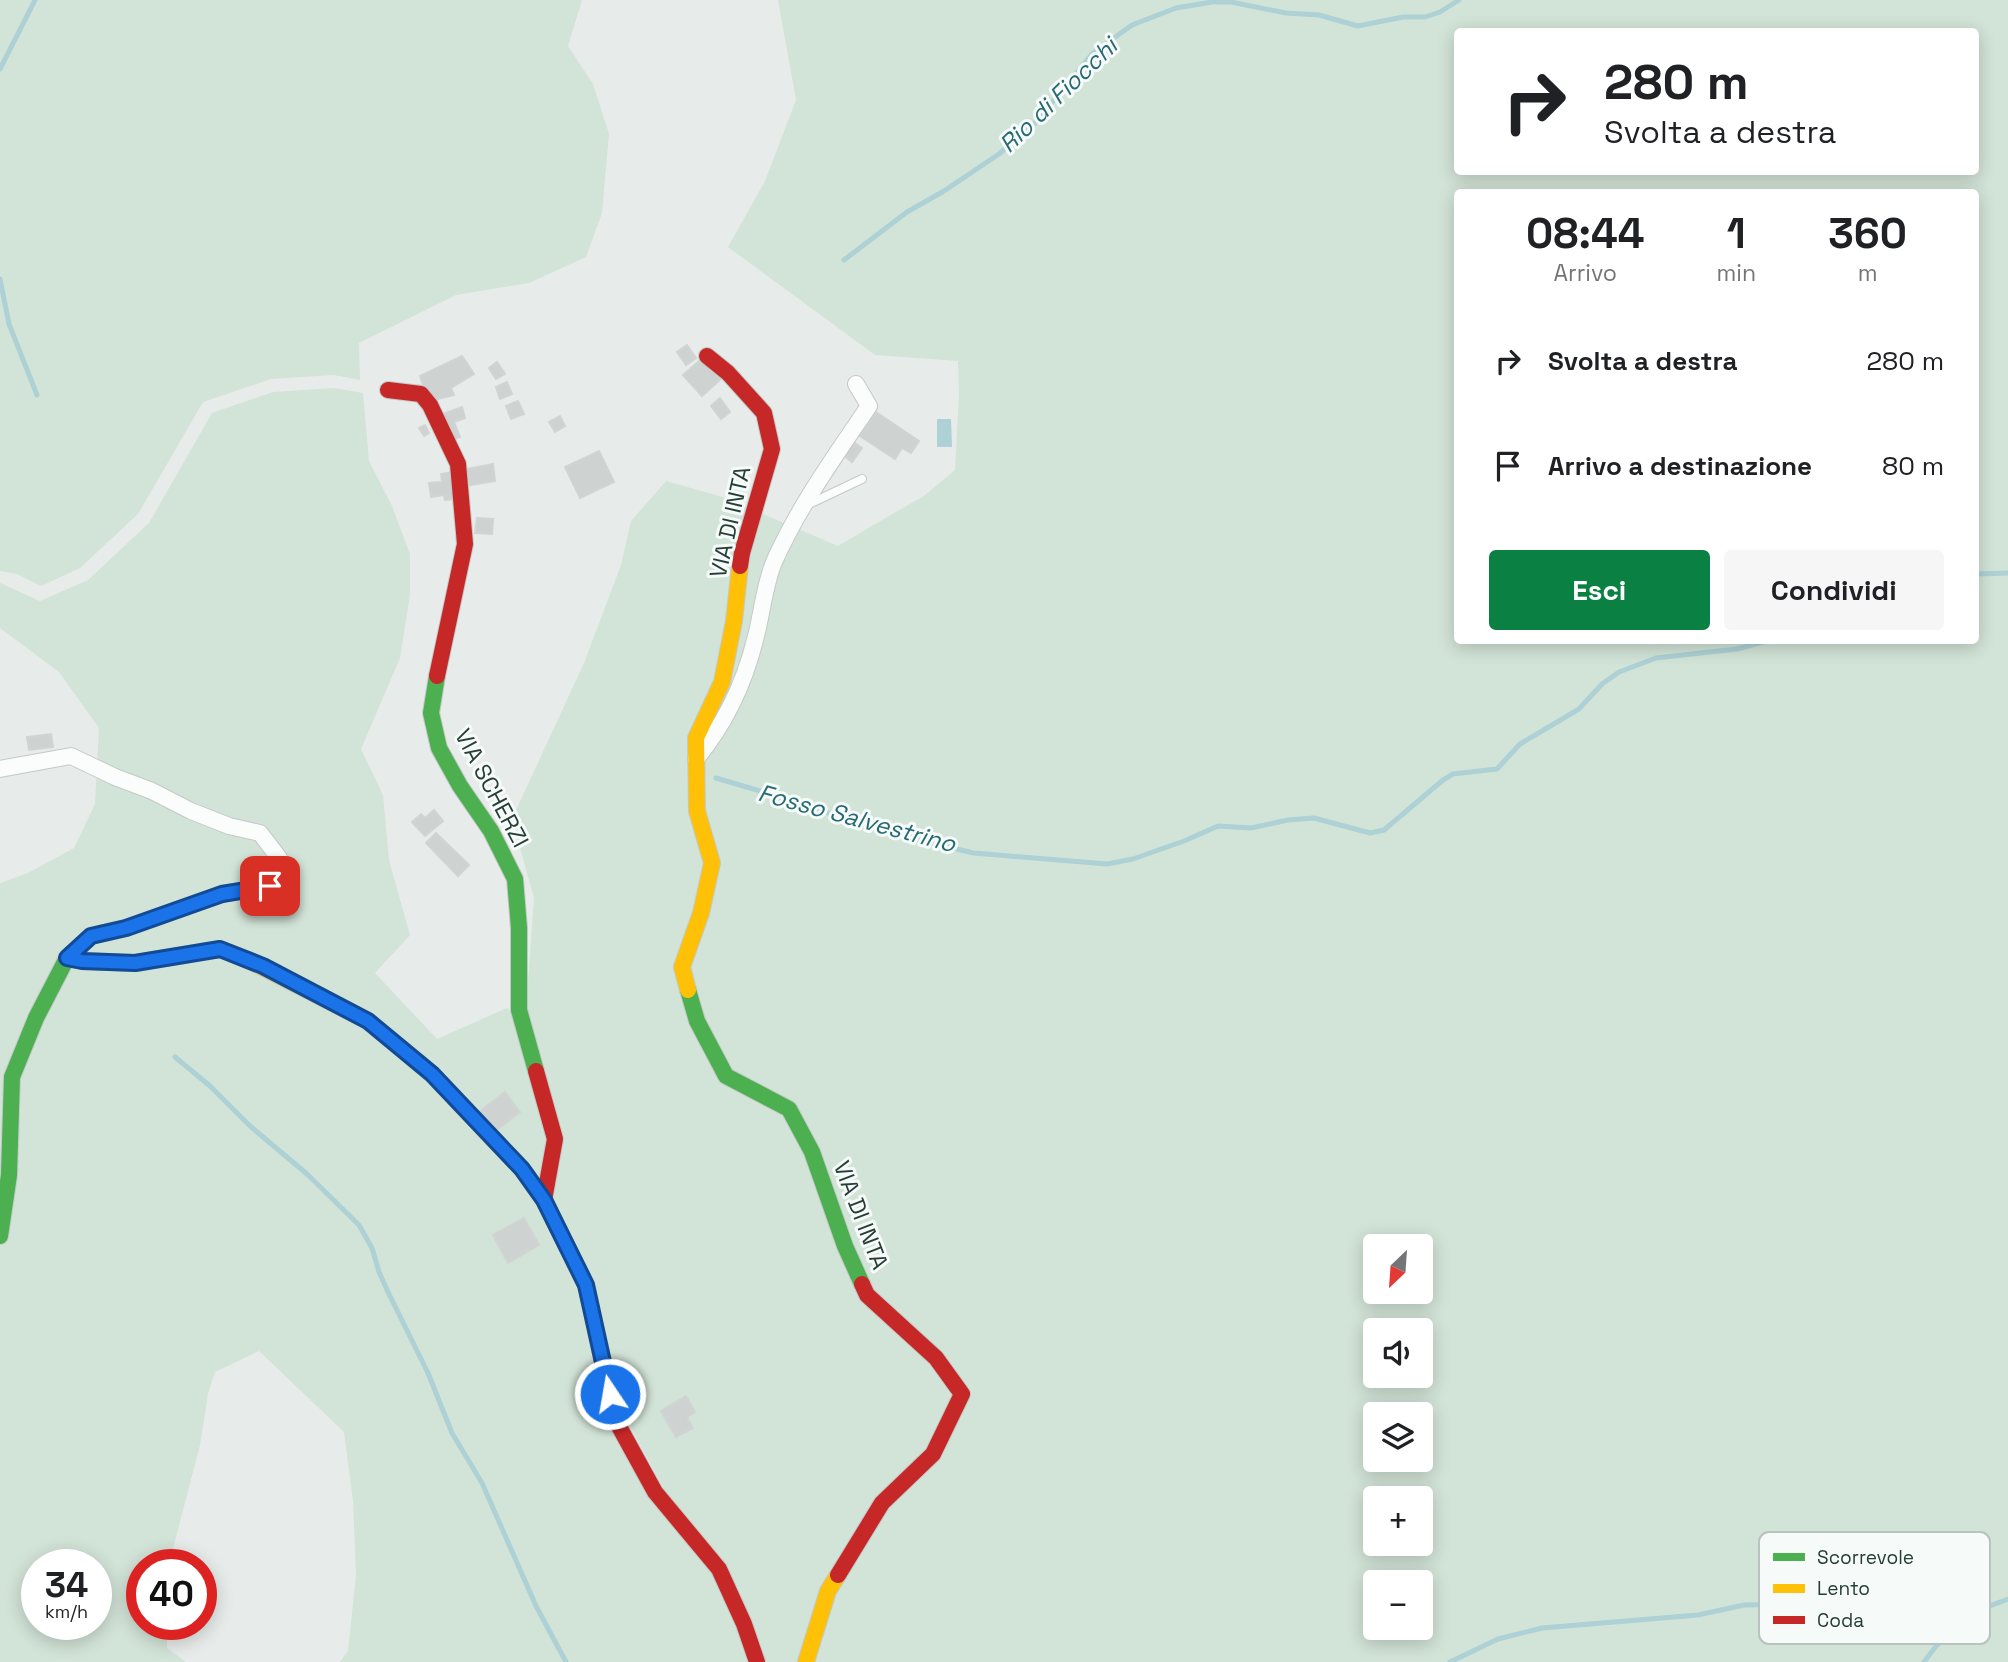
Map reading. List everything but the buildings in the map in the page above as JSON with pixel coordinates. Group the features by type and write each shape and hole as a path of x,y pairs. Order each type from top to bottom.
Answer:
{"street":[{"name":"VIA DI INTA","path":"707,356 728,373 764,413 772,449 742,553 734,621 722,682 696,738 697,811 712,863 701,913 681,967 697,1021 726,1076 789,1109 812,1152 845,1246 867,1295 936,1358 962,1394 933,1454 882,1503 828,1591 806,1662"},
{"path":"696,759 714,737 742,686 773,564 803,507 869,405 856,384"},
{"name":"VIA SCHERZI","path":"388,390 421,394 436,417 458,464 466,544 442,648 431,713 439,748 460,786 491,831 515,879 519,928 519,1010 555,1139 544,1200"},
{"path":"0,769 71,756 204,816 229,826 260,833 279,858 270,886 222,894 126,928 91,936 67,958 36,1018 12,1077 9,1175 0,1236"},
{"path":"67,958 135,963 220,949 275,972 368,1021 432,1074 522,1169 544,1200 586,1285 616,1421 655,1492 719,1569 744,1624 757,1662"}],"lane":[{"path":"803,507 862,479"}],"green space":[{"path":"0,0 582,0 568,46 593,84 609,134 602,213 586,257 529,283 456,295 359,343 360,380 334,375 271,379 203,402 138,514 80,568 41,586 17,574 0,571"},
{"path":"778,0 2008,0 2008,1662 767,1662 663,1487 625,1417 552,1195 526,1009 534,898 512,819 584,663 621,565 631,521 666,481 726,498 838,546 925,495 955,470 958,361 875,355 728,247 765,181 796,100"},
{"path":"334,388 363,393 369,461 392,506 410,554 410,595 400,658 361,749 383,795 389,860 410,935 375,973 437,1039 507,1008 515,1015 549,1139 538,1204 580,1287 610,1423 713,1572 750,1662 340,1662 348,1651 356,1575 353,1501 344,1432 259,1351 215,1372 208,1394 200,1445 173,1549 126,1549 126,1640 167,1640 167,1648 186,1662 0,1662 0,883 28,873 74,848 95,804 99,728 59,672 0,628 0,583 40,601 88,580 149,523 212,413 273,392"}],"water":[{"path":"937,419 951,419 952,447 937,447"}],"waterway":[{"path":"0,69 35,0"},
{"name":"Rio di Fiocchi","path":"844,260 907,212 999,154 1035,123 1092,54 1132,25 1176,8 1231,2 1286,13 1319,15 1358,26 1403,17 1425,17 1440,12 1459,0"},
{"path":"0,279 9,324 37,395"},
{"name":"Fosso Salvestrino","path":"1979,574 2008,573"},
{"name":"Fosso Salvestrino","path":"716,778 811,806 858,825 892,831 974,853 1107,864 1133,859 1218,826 1251,828 1288,820 1314,818 1370,833 1384,830 1453,774 1497,769 1520,744 1579,709 1602,684 1619,672 1656,658 1737,649 1756,644"},
{"path":"175,1057 307,1174 359,1225 428,1373 452,1433 482,1483 536,1606 566,1662"},
{"path":"1990,1606 2008,1599"},
{"path":"1450,1662 1498,1639 1542,1628 1698,1615 1744,1605 1759,1605"},
{"path":"1924,1662 1938,1644"}],"traffic: fast":[{"path":"437,676 431,713 439,748 460,786 491,831 515,879 519,928 519,1010 536,1071"},
{"path":"0,1236 9,1175 12,1077 36,1018 67,958 136,963 220,949 254,963"},
{"path":"688,990 697,1021 726,1076 789,1109 812,1152 845,1246 862,1284"}],"traffic: slow":[{"path":"688,990 682,967 701,913 712,863 697,811 696,738 722,682 734,621 740,566"},
{"path":"254,963 368,1021 432,1074 522,1169 544,1200 586,1285 607,1380"},
{"path":"806,1662 828,1591 838,1575"}],"traffic: jam":[{"path":"707,356 728,373 764,413 772,449 740,566"},
{"path":"388,390 421,394 430,405 458,464 465,544 437,676"},
{"path":"536,1071 555,1139 544,1200"},
{"path":"838,1575 882,1503 933,1454 962,1394 936,1358 867,1295 862,1284"},
{"path":"607,1380 616,1421 655,1492 719,1569 744,1624 757,1662"}],"route":[{"path":"270,886 222,894 126,928 91,936 67,958 135,963 220,949 263,966 368,1021 432,1074 522,1169 544,1200 586,1285 610,1394"}]}
